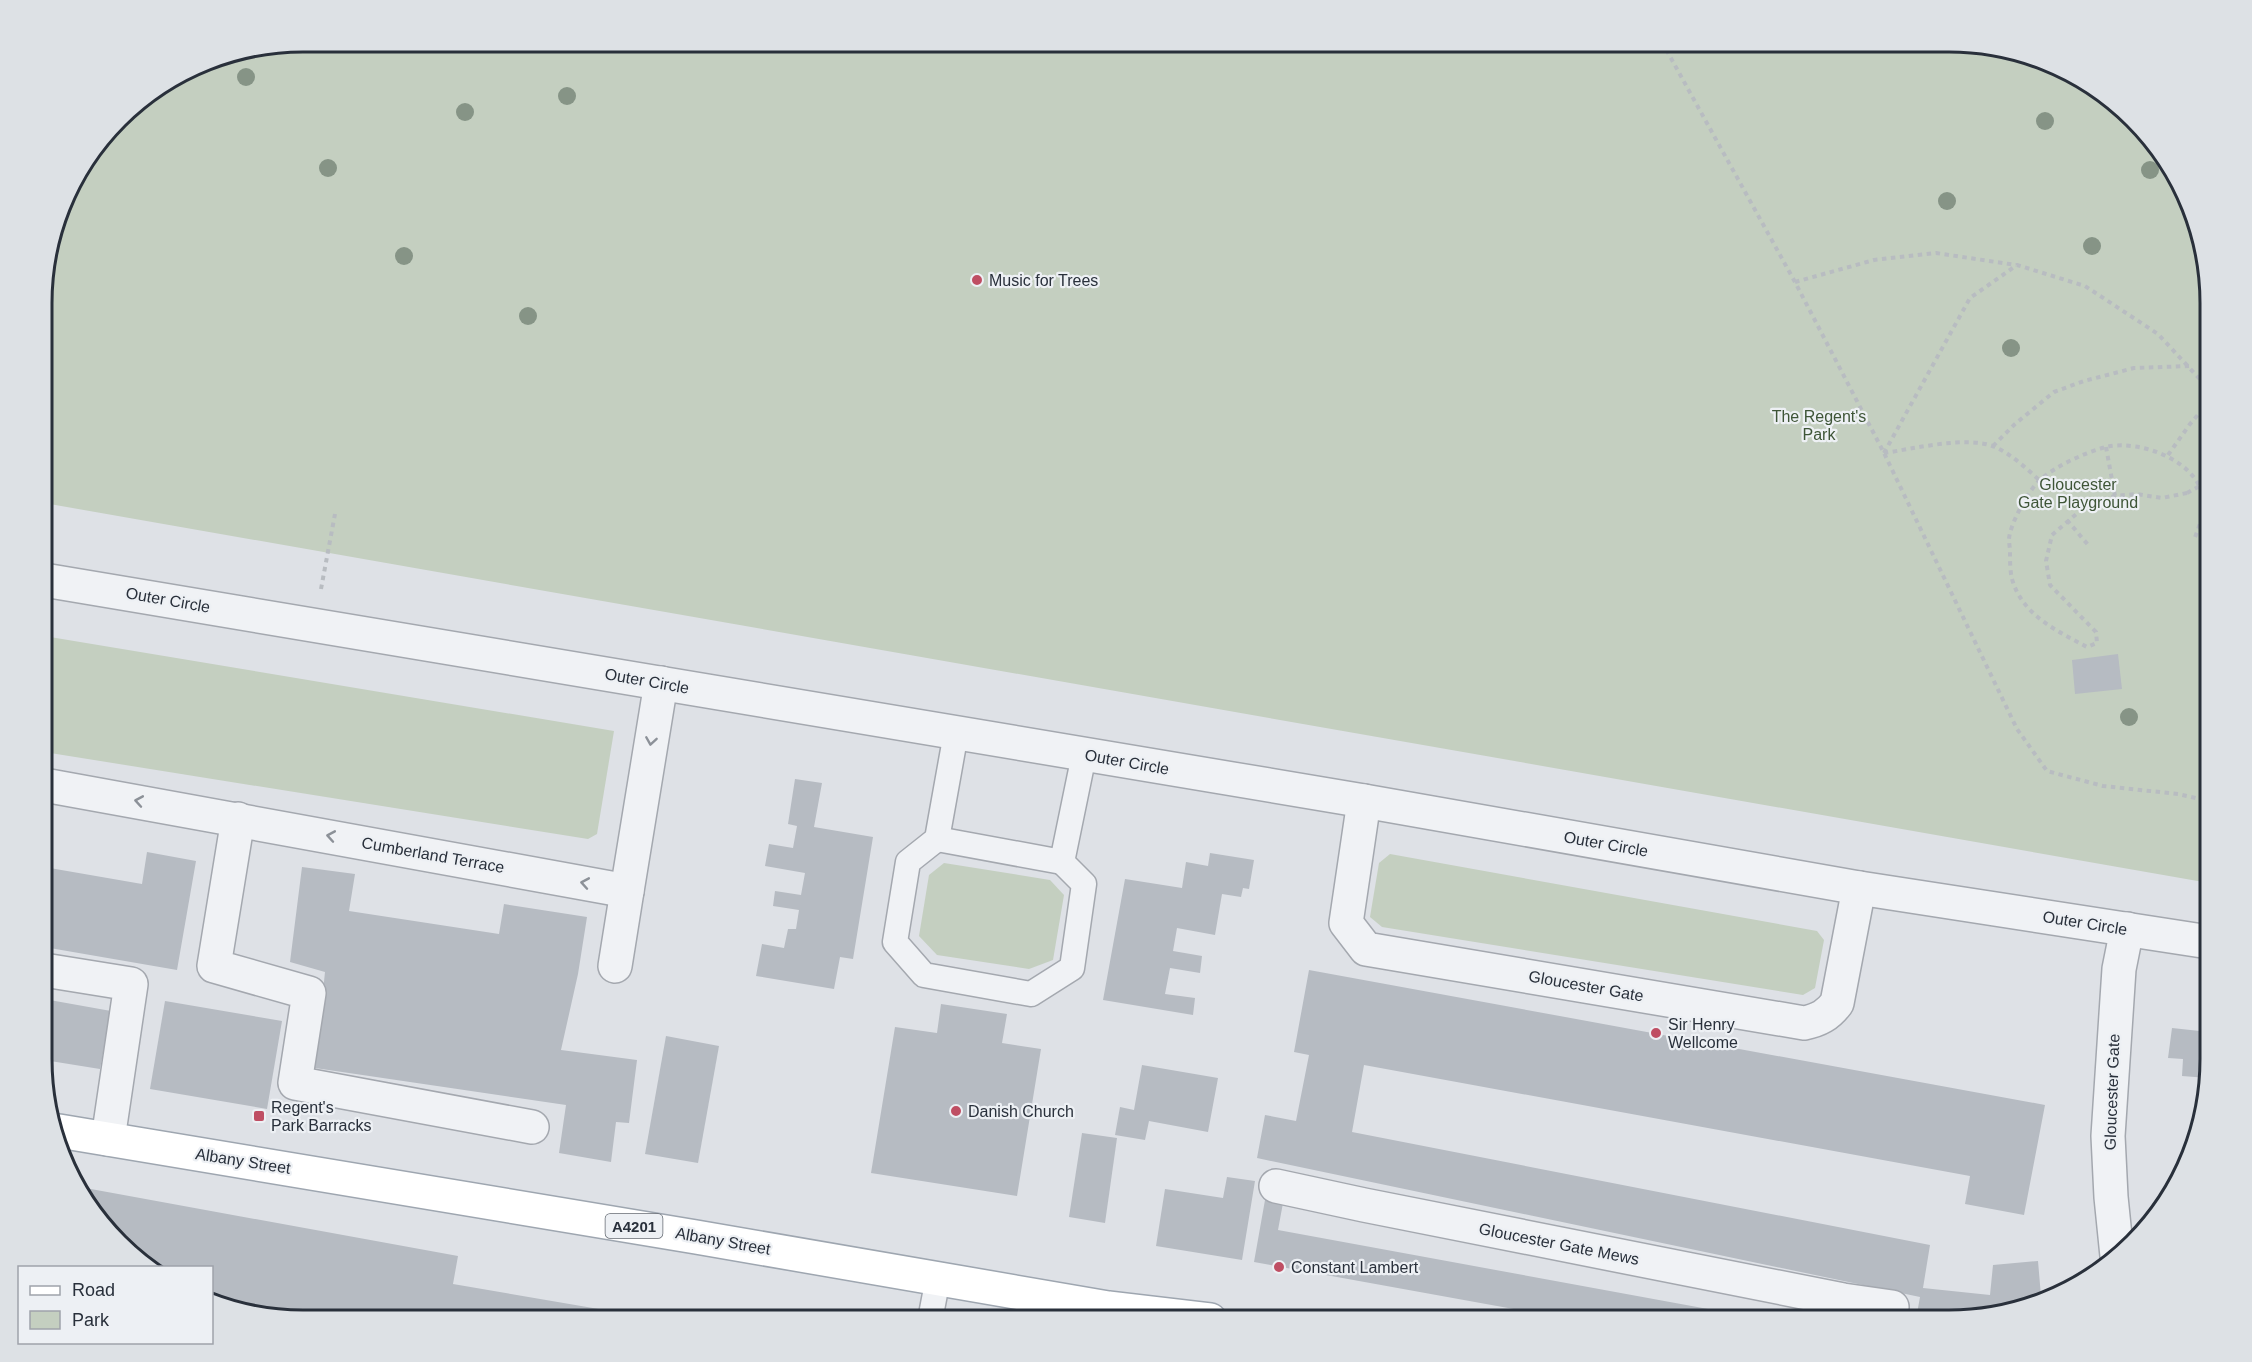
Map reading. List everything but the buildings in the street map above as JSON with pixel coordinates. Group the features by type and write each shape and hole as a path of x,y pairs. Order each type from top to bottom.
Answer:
{"main road":[{"name":"Albany Street","path":"64,1132 938,1278 1088,1310"}],"street":[{"name":"Outer Circle","path":"52,581 1364,801 1859,888 2199,940"},
{"path":"615,966 661,683"},
{"name":"Cumberland Terrace","path":"52,786 627,891"},
{"name":"Gloucester Gate","path":"1364,801 1346,923 1366,949 1804,1023 1816,1021 1829,1013 1837,1004 1859,888"},
{"path":"238,819 214,966 309,993 295,1083 532,1127"},
{"name":"Gloucester Gate","path":"2116,1245 2108,1136 2120,969 2127,929"},
{"path":"52,971 131,984 108,1139"},
{"name":"Gloucester Gate Mews","path":"1276,1186 1841,1310 1892,1307"}],"lane":[{"path":"937,839 1062,862 1084,884 1072,968 1031,994 924,975 895,942 908,862 937,839 956,733"},
{"path":"1062,862 1084,755"},
{"path":"932,1310 938,1278"}],"path":[{"path":"1668,52 1795,282 1884,453 2018,729 2047,771 2103,786 2178,794 2199,799"},
{"path":"1795,282 1874,260 1936,253 2017,265 2085,286 2158,334 2199,378"},
{"path":"1884,453 1970,298 2017,265"},
{"path":"1993,446 2015,424 2054,392 2084,381 2134,368 2189,366"},
{"path":"2168,455 2199,414"},
{"path":"1884,453 1957,442 1993,446 2021,463 2039,480"},
{"path":"2199,487 2187,494 2162,498 2136,494 2115,496 2088,504 2052,534 2046,561 2050,585 2096,632 2097,643 2087,647 2046,624 2020,599 2012,578 2009,537 2019,510 2039,480 2072,460 2106,447 2126,446 2168,455 2193,475 2199,488"},
{"path":"2106,447 2115,496"},
{"path":"315,625 335,514"},
{"path":"2067,520 2090,546"},
{"path":"2194,540 2199,527"}],"green space":[{"name":"The Regent's Park","path":"1948,52 2013,61 2074,86 2101,104 2126,126 2148,151 2166,178 2186,223 2195,255 2199,287 2199,881 52,504 52,304 61,239 78,193 95,164 126,126 151,104 193,78 223,66 255,57 287,53"},
{"path":"52,637 614,731 597,834 588,839 52,753"},
{"path":"1390,854 1817,931 1824,940 1815,988 1803,995 1382,927 1370,917 1379,863"},
{"path":"944,863 1050,880 1064,895 1053,960 1029,969 937,955 919,936 929,875"}],"place":[{"name":"Music for Trees","path":"977,280"},
{"name":"Sir Henry Wellcome","path":"1656,1033"},
{"name":"Danish Church","path":"956,1111"},
{"name":"Regent's Park Barracks","path":"259,1116"},
{"name":"Constant Lambert","path":"1279,1267"}],"park label":[{"name":"Gloucester Gate Playground","path":"2078,493"}]}
